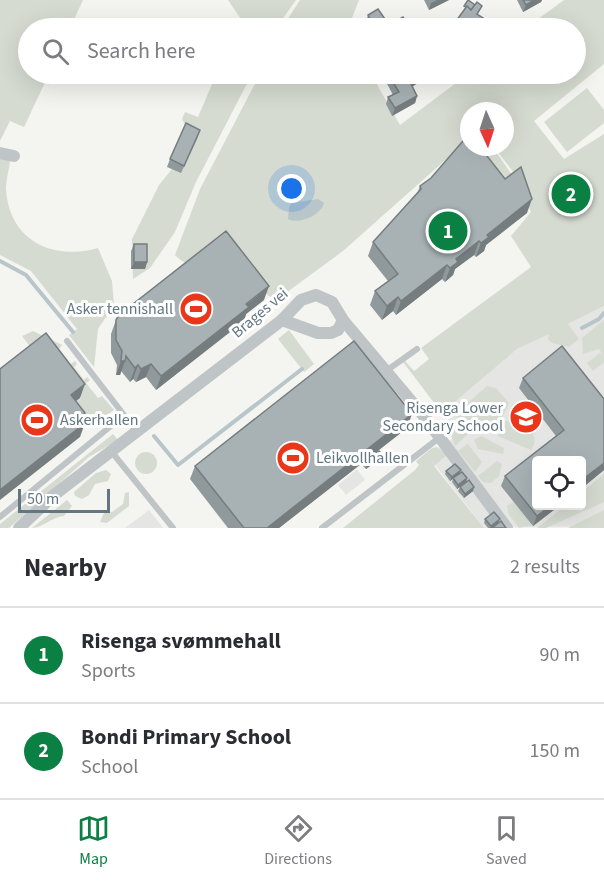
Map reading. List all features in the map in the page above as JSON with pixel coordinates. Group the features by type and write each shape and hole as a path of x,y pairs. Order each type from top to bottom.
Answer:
{"street":[{"path":"0,153 14,156"},
{"name":"Brages vei","path":"19,528 54,495 282,320 301,300 316,295 332,303 343,320 440,438 507,528"},
{"path":"282,320 308,331 323,334 338,330 343,320"}],"lane":[{"path":"67,341 136,432"},
{"path":"386,371 417,349"},
{"path":"0,517 123,416"},
{"path":"322,528 440,438"},
{"path":"111,451 173,528"}],"shaded area":[{"path":"0,0 83,0 75,18 18,18 18,84 44,84 24,127 10,121 0,141"},
{"path":"228,0 296,0 283,18 240,18"},
{"path":"300,0 359,0 352,18 288,18"},
{"path":"564,0 604,0 604,64 586,79 586,18 540,18"},
{"path":"212,84 247,84 196,182 175,232 150,268 133,279 132,239 159,185 172,169 186,127 182,119 185,112 198,117"},
{"path":"255,84 377,84 400,125 455,84 579,84 534,121 564,159 604,134 604,306 568,324 579,339 569,347 552,343 548,339 549,334 517,349 445,410 438,408 403,362 405,361 414,371 429,359 421,348 531,267 511,236 531,212 517,177 501,156 514,156 514,102 460,102 460,147 343,251 275,301 251,286 194,267 175,255 200,189"},
{"path":"587,88 604,110 604,123 567,152 544,122"},
{"path":"478,156 499,156 518,183 501,197"},
{"path":"0,157 10,161 6,182 9,207 15,222 25,234 36,243 65,252 98,248 112,281 114,305 98,329 94,367 69,335 77,329 31,271 0,255"},
{"path":"318,199 324,203 314,215 298,221 288,219 289,207 292,203"},
{"name":"Risenga Lower Secondary School","path":"604,306 604,526 484,528 428,456 452,439 452,425 443,410 517,349"},
{"path":"604,320 604,362 593,371 587,363 600,353 603,355 599,349 583,354 582,338"},
{"path":"289,330 314,364 304,372 278,339"},
{"path":"33,331 62,345 59,349 71,364 75,361 77,364 74,367 84,380 87,377 90,380 86,383 98,398 102,396 114,410 95,423 89,420 75,402 81,398 58,365 34,352 22,336"},
{"path":"487,386 496,388 509,403 495,434 455,414"},
{"path":"512,415 518,420 522,418 533,433 535,441 531,450 498,436 505,421 508,421"},
{"path":"453,424 468,431 468,434 455,446 451,435"},
{"path":"113,434 118,440 89,457 9,528 0,528 0,524"},
{"path":"481,436 504,448 503,454 478,449 474,440"},
{"path":"468,444 482,462 475,472 458,451"},
{"path":"437,447 447,455 434,466 484,528 343,528 415,470 419,465 416,461 432,448"},
{"path":"146,452 154,455 157,463 154,471 146,474 138,471 135,463 138,455"},
{"path":"497,461 502,464 499,476 491,483 483,482 478,476"},
{"path":"357,469 365,480 346,495 338,485"},
{"path":"106,470 111,474 108,481 95,484 89,495 82,499 75,496 74,492 96,473"},
{"path":"604,474 604,502 546,528 537,528 560,510 586,510 586,489"},
{"path":"129,492 129,506 107,523 100,522 104,513 112,512 123,504 125,493"},
{"path":"67,500 72,506 64,516 32,528"},
{"path":"514,501 533,525 519,528 509,515 507,506"},
{"path":"149,510 163,528 125,528"},
{"path":"604,510 604,528 568,528"}],"building":[{"path":"468,0 475,5 471,10 464,6"},
{"path":"523,0 534,0 526,5"},
{"path":"477,2 482,6 477,14 483,18 458,18 467,6 471,10"},
{"path":"378,9 384,18 370,18 368,15"},
{"path":"394,84 411,84 417,96 395,108 388,97 399,92"},
{"path":"186,123 200,130 184,166 170,159"},
{"path":"460,144 460,156 487,156 505,179 521,167 532,199 487,235 489,237 481,243 479,241 456,259 458,262 450,268 447,265 401,301 398,297 387,306 375,291 398,274 373,242 421,189 420,186 431,178"},
{"name":"Asker tennishall","path":"226,231 269,286 246,304 249,307 161,376 151,364 141,369 138,365 135,368 126,356 125,361 121,361 122,351 116,340 116,320 119,315"},
{"path":"134,244 147,244 147,262 134,262"},
{"name":"Askerhallen","path":"46,333 85,384 71,395 85,413 80,417 85,423 0,490 0,369"},
{"name":"Leikvollhallen","path":"354,341 412,414 267,528 244,528 195,466"},
{"path":"562,346 604,399 604,463 586,477 586,456 532,456 532,510 505,476 564,430 523,378"},
{"path":"379,451 382,454 367,466 364,462"},
{"path":"455,464 461,470 452,477 446,471"},
{"path":"462,472 467,478 458,485 453,478"},
{"path":"469,480 474,487 465,494 460,487"},
{"path":"532,510 545,510 537,516"},
{"path":"494,512 500,519 491,526 485,519"},
{"path":"501,521 506,528 492,528"}],"waterway":[{"path":"0,261 26,275 73,332"},
{"path":"582,328 599,319 604,313"},
{"path":"154,436 178,465 302,369"}],"place":[{"name":"Bondi Primary School","path":"571,194"},
{"name":"Risenga svømmehall","path":"448,231"},
{"name":"Asker tennishall","path":"196,309"},
{"name":"Risenga Lower Secondary School","path":"526,417"},
{"name":"Askerhallen","path":"37,420"},
{"name":"Leikvollhallen","path":"293,458"}]}
